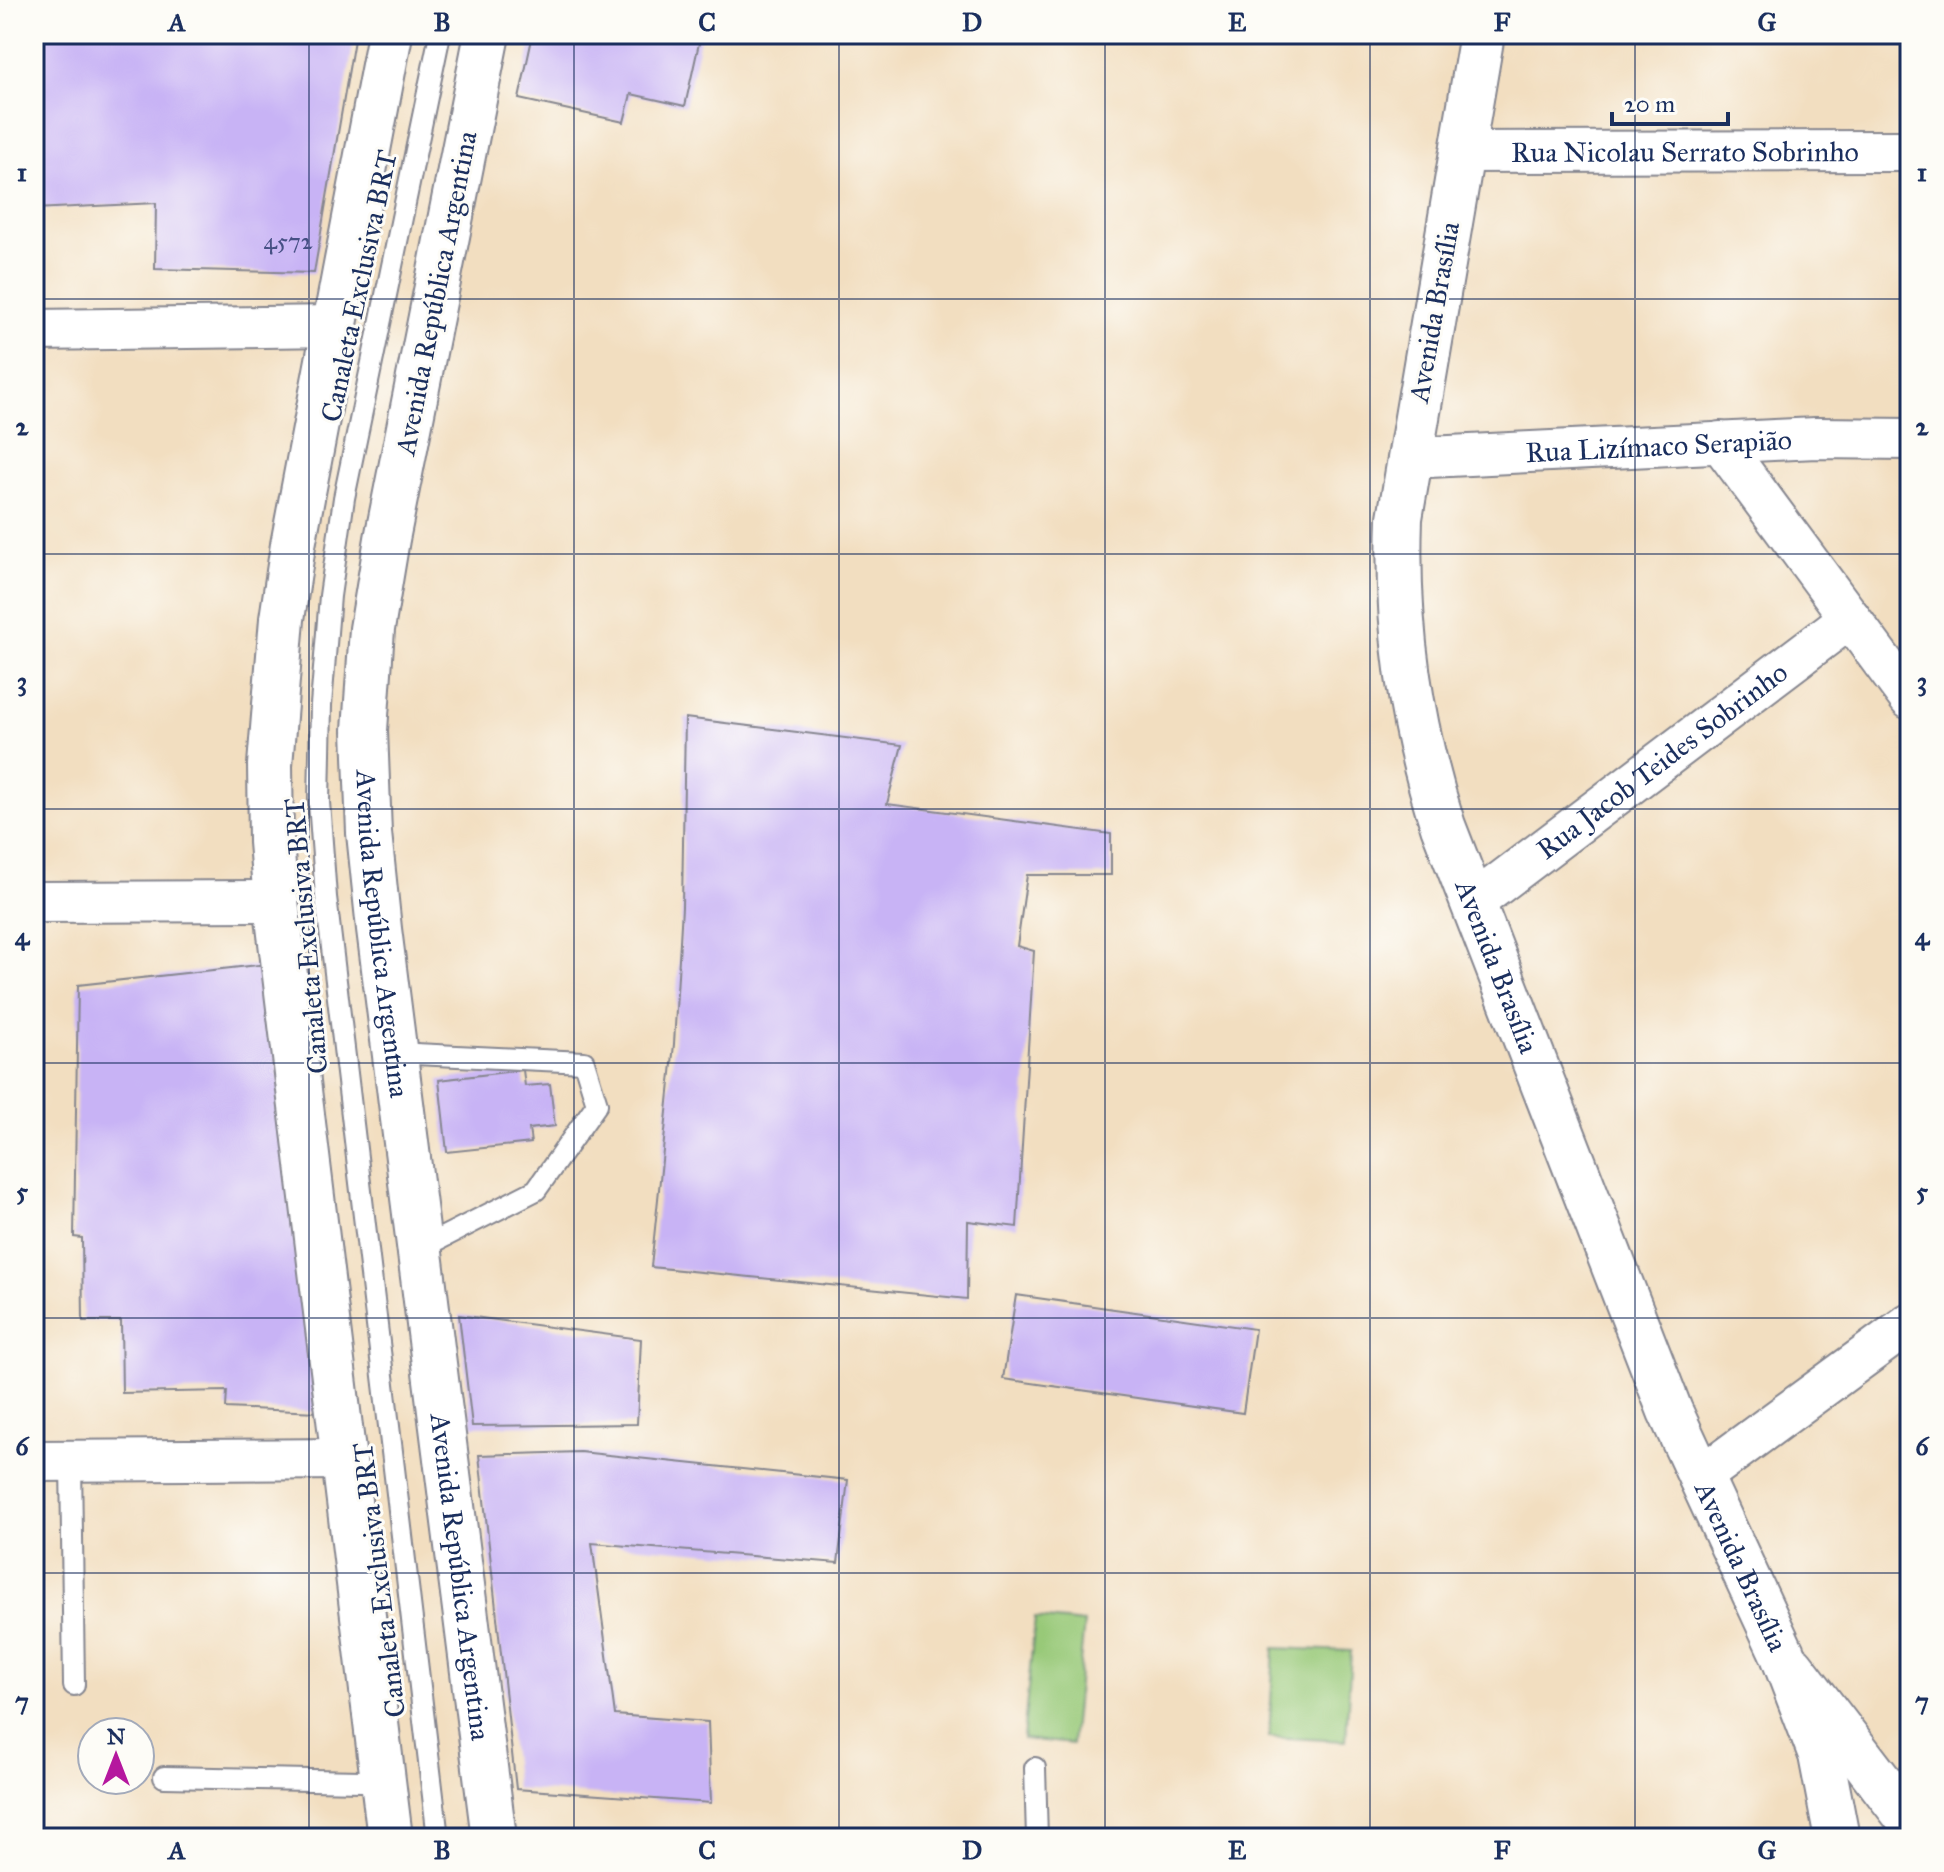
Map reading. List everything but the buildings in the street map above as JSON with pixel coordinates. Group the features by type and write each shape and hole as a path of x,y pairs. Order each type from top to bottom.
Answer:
{"street":[{"path":"390,34 293,545 275,691 270,765 276,901 390,1838"},
{"name":"Avenida República Argentina","path":"487,34 390,524 372,629 365,730 369,833 494,1838"},
{"name":"Avenida Brasília","path":"1482,34 1400,518 1397,580 1403,647 1414,722 1427,778 1472,904 1637,1330 1699,1478 1782,1653 1910,1821"},
{"name":"Rua Nicolau Serrato Sobrinho","path":"1461,152 1910,151"},
{"path":"34,330 334,326"},
{"name":"Rua Lizímaco Serapião","path":"1409,458 1816,438 1910,439"},
{"path":"1720,442 1910,699"},
{"name":"Rua Jacob Teides Sobrinho","path":"1472,904 1850,618"},
{"path":"34,902 276,901"},
{"path":"1699,1478 1910,1323"},
{"path":"53,1461 344,1459"},
{"path":"1782,1653 1821,1755 1837,1838"}],"lane":[{"name":"Canaleta Exclusiva BRT","path":"438,1838 326,897 319,802 321,705 330,596 344,498 440,34"},
{"path":"395,1053 584,1062 597,1104 536,1190 420,1249"},
{"path":"53,1461 74,1685"},
{"path":"1035,1768 1037,1838"},
{"path":"164,1777 362,1781 382,1778"}],"green space":[{"path":"1035,1618 1084,1623 1072,1744 1023,1739"},
{"path":"1274,1648 1351,1651 1346,1741 1269,1737"}]}
